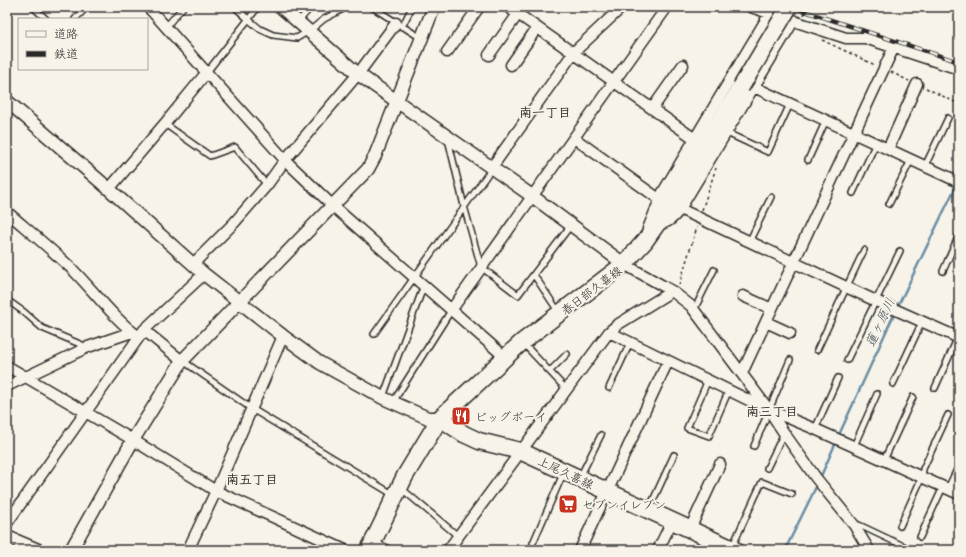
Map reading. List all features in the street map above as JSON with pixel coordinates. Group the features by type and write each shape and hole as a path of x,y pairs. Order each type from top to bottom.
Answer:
{"main road":[{"name":"春日部久喜線","path":"375,548 397,492 405,476 440,418 522,342 624,264 645,241 795,15"},
{"name":"上尾久喜線","path":"440,418 464,434 479,441 520,451 690,529 709,545 733,549"}],"street":[{"path":"148,7 165,28 207,72 285,160 333,206 505,357"},
{"path":"281,7 358,74 492,167 624,264 672,291 694,310 770,410 784,433 816,478 854,525 869,550"},
{"path":"71,550 134,440 182,361 368,169 375,156 434,7"},
{"path":"447,52 479,7"},
{"path":"508,7 574,52 695,139"},
{"path":"492,167 574,52 622,7"},
{"path":"452,309 667,7"},
{"path":"752,7 770,13 795,15 846,38 865,38 959,69"},
{"path":"645,241 649,224 659,199 770,13"},
{"path":"489,55 518,14"},
{"path":"193,264 234,223 267,185 285,160 399,25"},
{"path":"511,65 538,28"},
{"path":"742,373 894,47"},
{"path":"652,109 683,65"},
{"path":"109,189 207,72"},
{"path":"888,149 917,84"},
{"path":"657,224 663,224 671,220 680,209 727,133 747,87 826,120 957,181"},
{"path":"7,101 204,274 283,336 320,363 388,400 428,418 440,418"},
{"path":"574,138 659,199"},
{"path":"680,209 922,322 958,334"},
{"path":"7,212 72,270 96,296 138,333 182,361"},
{"path":"7,523 86,413 138,333 204,274"},
{"path":"448,550 566,388 609,332 617,325 672,291"},
{"path":"743,296 772,309"},
{"path":"766,322 790,333"},
{"path":"609,332 770,410 951,490 959,471"},
{"path":"7,386 25,376 88,347 138,333"},
{"path":"188,550 216,491 283,336"},
{"path":"580,550 668,361"},
{"path":"7,366 134,440 216,491 345,550"},
{"path":"690,529 720,464"},
{"path":"658,550 672,521"},
{"path":"7,537 38,550"}],"lane":[{"path":"33,7 45,18"},
{"path":"76,18 87,7"},
{"path":"165,28 183,7"},
{"path":"235,7 248,20 260,28 274,34 297,38 324,19 347,7"},
{"path":"207,72 258,7"},
{"path":"298,22 312,7"},
{"path":"372,7 421,38"},
{"path":"399,25 412,7"},
{"path":"727,133 768,152 790,104"},
{"path":"925,166 948,118"},
{"path":"808,160 826,120"},
{"path":"165,124 210,156 235,147 267,185"},
{"path":"447,136 481,267 518,295 571,225"},
{"path":"853,194 876,143"},
{"path":"889,204 911,160"},
{"path":"374,334 492,167"},
{"path":"749,242 772,197"},
{"path":"943,271 959,235"},
{"path":"817,350 864,250"},
{"path":"847,360 900,251"},
{"path":"694,310 714,270"},
{"path":"534,275 559,314"},
{"path":"388,400 424,285"},
{"path":"7,300 24,312 42,328 88,347"},
{"path":"388,400 452,309"},
{"path":"893,384 922,322"},
{"path":"936,388 958,334"},
{"path":"522,342 566,388"},
{"path":"609,388 630,343"},
{"path":"550,371 567,354"},
{"path":"754,446 790,360"},
{"path":"182,361 252,409 397,492 458,536"},
{"path":"814,429 838,378"},
{"path":"708,380 687,428 709,436 729,390"},
{"path":"854,446 877,394"},
{"path":"884,460 913,397"},
{"path":"900,526 922,477 923,469 948,415"},
{"path":"768,468 784,433"},
{"path":"579,478 601,435"},
{"path":"648,510 674,455"},
{"path":"533,543 564,471"},
{"path":"733,549 762,482 792,494"},
{"path":"920,537 951,490"},
{"path":"859,525 912,550"}],"path":[{"path":"795,15 808,7"}],"waterway":[{"name":"蓮ヶ原川","path":"897,308 957,184"},
{"name":"蓮ヶ原川","path":"838,437 895,312"},
{"name":"蓮ヶ原川","path":"821,476 836,442"},
{"name":"蓮ヶ原川","path":"785,550 816,487"}],"railway":[{"path":"792,7 959,62"},
{"path":"915,7 959,9"}],"place":[{"name":"ビッグボーイ","path":"461,416"},
{"name":"セブンイレブン","path":"568,504"}],"district":[{"name":"南一丁目","path":"545,111"},
{"name":"南三丁目","path":"772,410"},
{"name":"南五丁目","path":"252,478"}]}
